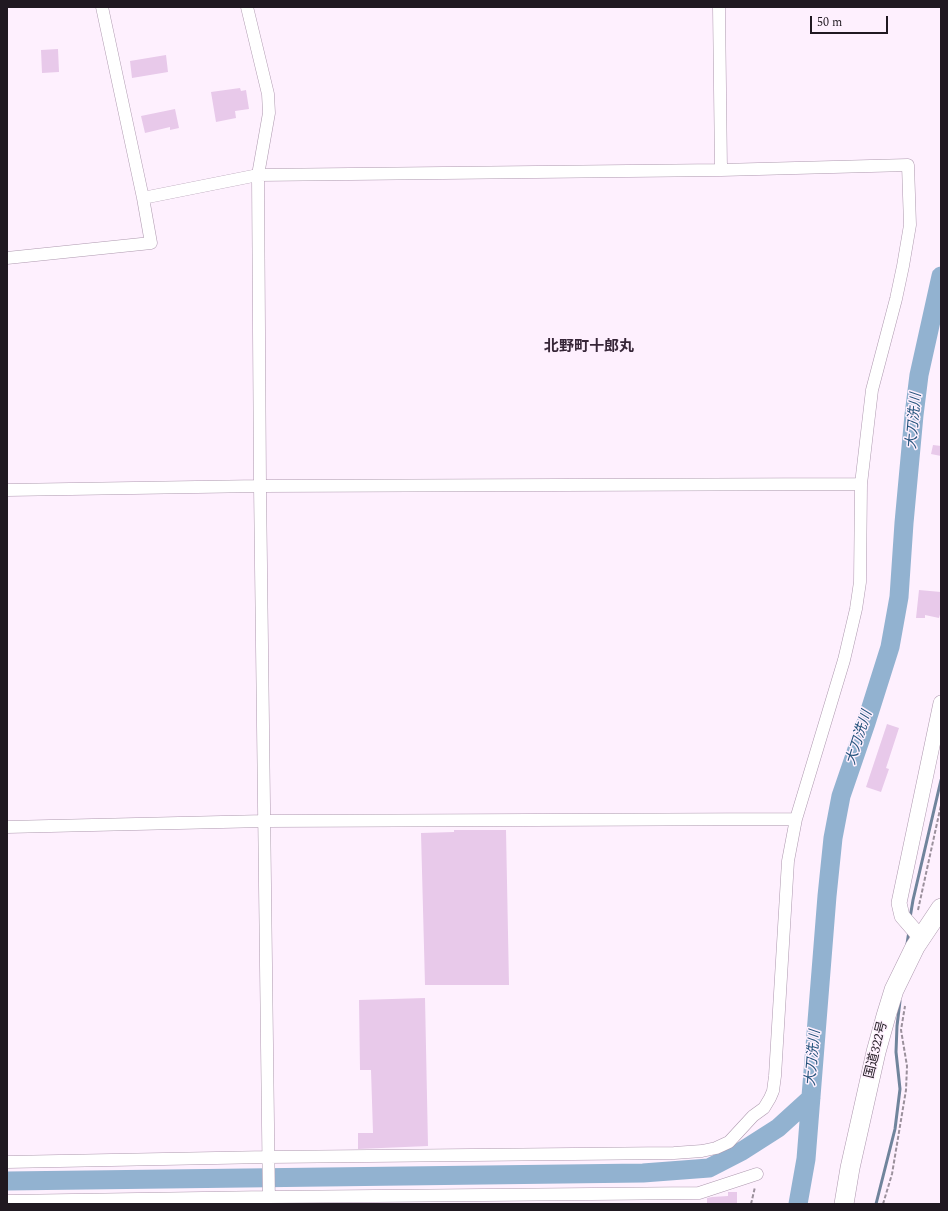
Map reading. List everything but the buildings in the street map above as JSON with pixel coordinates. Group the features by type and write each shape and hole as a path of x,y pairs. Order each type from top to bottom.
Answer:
{"highway":[{"name":"国道322号","path":"844,1204 850,1168 876,1052 894,990 915,947 941,908"}],"street":[{"path":"7,258 152,243 102,7"},
{"path":"248,7 268,94 269,113 258,175 268,1197"},
{"path":"719,7 721,170"},
{"path":"7,1162 268,1160 674,1153 716,1148 729,1142 753,1116 764,1108 773,1090 775,1076 788,861 796,819 844,660 856,609 860,582 861,484 872,390 896,299 910,225 908,165 721,170 258,175 143,198"},
{"path":"7,490 260,486 861,484"},
{"path":"921,938 902,916 899,902 941,703"},
{"path":"7,827 264,821 796,819"},
{"path":"7,1201 699,1193 757,1174"}],"path":[{"path":"918,910 941,805"},
{"path":"883,1204 892,1174 906,1090 907,1066 901,1030 906,1000"},
{"path":"751,1204 757,1174"}],"waterway":[{"name":"大刀洗川","path":"798,1204 806,1159 833,838 841,796 890,647 899,597 904,523 919,375 941,276"},
{"path":"910,918 941,780"},
{"path":"907,944 909,931"},
{"path":"876,1204 895,1129 900,1089 896,1052 900,1001"},
{"path":"7,1181 643,1173 709,1168 742,1151 778,1128 811,1098"}],"district":[{"name":"北野町十郎丸","path":"589,348"}]}
